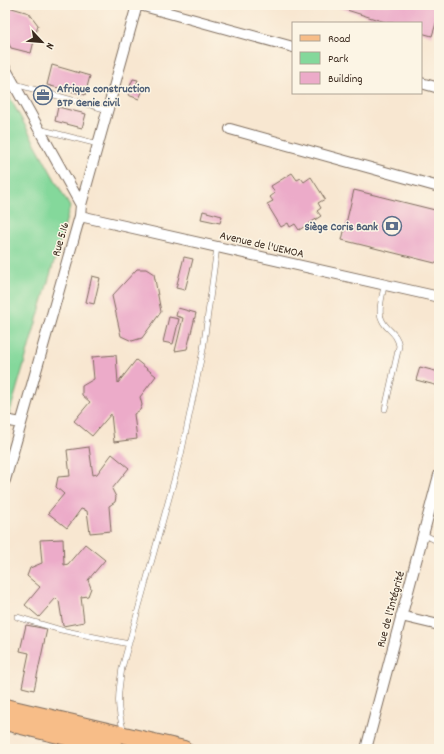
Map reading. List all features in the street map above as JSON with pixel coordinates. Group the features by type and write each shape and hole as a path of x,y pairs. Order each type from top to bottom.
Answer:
{"main road":[{"path":"5,707 184,749"},
{"path":"5,722 116,749"}],"street":[{"name":"Rue 5.16","path":"5,480 80,216 81,206 137,5"},
{"path":"140,5 292,47"},
{"path":"5,68 81,206"},
{"path":"422,83 439,88"},
{"path":"230,129 439,187"},
{"name":"Avenue de l'UEMOA","path":"80,216 439,297"},
{"path":"5,420 21,423"},
{"name":"Rue de l'Intégrité","path":"366,749 439,475"},
{"path":"401,616 439,624"}],"lane":[{"path":"14,84 108,110"},
{"path":"38,128 98,144"},
{"path":"125,735 119,716 118,700 122,668 181,455 203,350 217,247"},
{"path":"384,285 380,312 382,320 398,338 400,346 385,409"},
{"path":"423,534 439,542"},
{"path":"17,617 61,630 129,644"}],"green space":[{"path":"5,89 70,207 9,415 5,414"}],"building":[{"path":"331,5 429,5 439,8 439,14 432,36 422,33 422,22 385,22"},
{"path":"5,6 29,13 38,25 31,53 11,48 5,36"},
{"path":"52,65 90,76 85,95 47,85"},
{"path":"133,79 138,80 135,88 143,90 139,99 128,95"},
{"path":"58,107 86,114 82,128 55,121"},
{"path":"292,173 297,180 301,178 304,182 311,177 325,199 318,203 321,208 317,211 321,216 299,230 295,224 290,227 288,223 281,227 267,204 273,201 270,197 275,193 271,186"},
{"name":"Siège Coris Bank","path":"354,190 439,211 439,264 342,240"},
{"path":"203,211 222,216 220,223 201,219"},
{"path":"184,257 193,259 185,290 176,288"},
{"path":"137,269 146,269 154,274 161,312 142,338 132,341 121,336 112,296"},
{"path":"92,276 100,278 94,304 86,302"},
{"path":"178,308 196,313 187,349 175,351 183,318 176,316"},
{"path":"169,317 179,319 173,344 163,342"},
{"path":"116,355 118,383 136,360 156,376 140,397 142,405 140,410 134,414 137,439 114,442 111,414 92,436 74,421 90,402 82,395 82,386 94,379 92,357"},
{"path":"420,367 439,372 439,386 416,380"},
{"path":"89,447 93,475 97,474 112,454 129,468 112,489 116,497 115,502 109,506 111,531 90,533 87,511 81,509 67,528 48,513 64,494 56,487 58,477 70,476 67,450"},
{"path":"63,539 64,565 68,564 85,544 105,560 88,580 91,588 88,596 81,597 84,622 63,626 59,601 56,598 39,617 25,605 40,587 27,576 30,568 42,563 40,540"},
{"path":"26,625 47,629 34,690 22,687 29,653 20,651"}],"place":[{"name":"Afrique construction BTP Genie civil","path":"43,95"},
{"name":"Siège Coris Bank","path":"392,226"}]}
